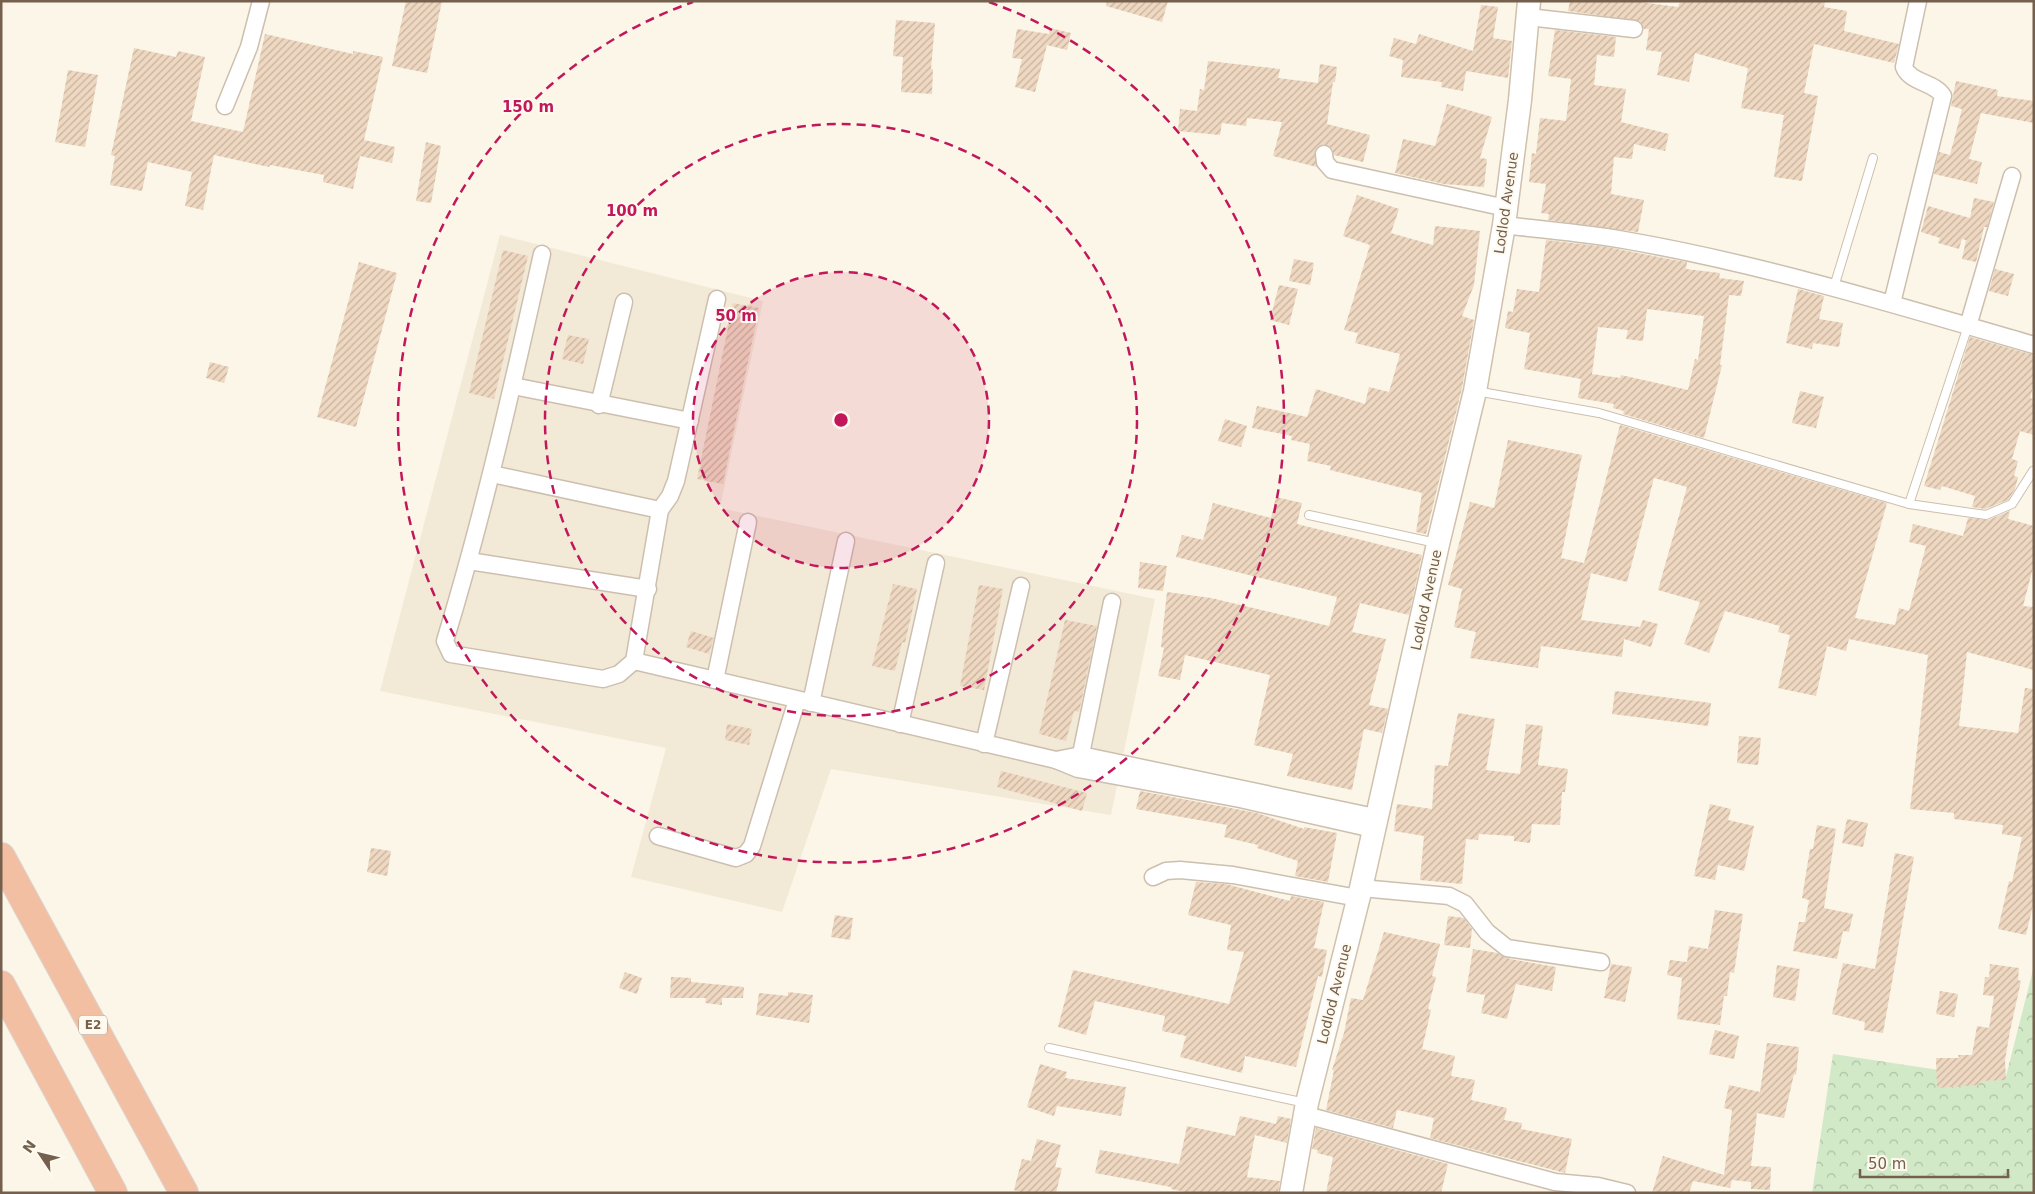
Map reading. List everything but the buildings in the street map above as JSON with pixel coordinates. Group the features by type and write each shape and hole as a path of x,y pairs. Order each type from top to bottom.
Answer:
{"highway":[{"name":"E2","path":"1,857 184,1193"},
{"path":"1,986 113,1193"}],"main road":[{"name":"Lodlod Avenue","path":"1291,1193 1307,1109 1475,391 1505,217 1528,9"}],"street":[{"path":"224,106 249,47 261,1"},
{"path":"1892,304 1943,96 1937,90 1908,74 1904,67 1918,1"},
{"path":"1528,9 1634,29"},
{"path":"1324,154 1325,162 1332,170 1505,217 1724,260 1834,287 2034,345"},
{"path":"1968,326 2012,176"},
{"path":"542,254 492,474 445,641 451,654 602,679 619,674 634,661 648,589 660,510 670,496 676,482 717,299"},
{"path":"599,405 624,302"},
{"path":"513,386 599,405 690,420"},
{"path":"492,474 660,510"},
{"path":"715,680 748,522"},
{"path":"658,836 736,858 746,854 752,846 804,702 846,541"},
{"path":"469,561 648,589"},
{"path":"900,724 936,563"},
{"path":"984,744 1021,586"},
{"path":"1080,762 1112,602"},
{"path":"634,661 1056,760 1080,762 1374,823"},
{"path":"1153,877 1166,871 1180,870 1233,875 1359,893 1449,896 1464,904 1486,932 1507,948 1601,962"},
{"path":"1307,1109 1556,1182 1598,1186 1627,1193"}],"lane":[{"path":"1834,287 1873,158"},
{"path":"1909,504 1968,326"},
{"path":"1475,391 1599,413 1909,504 1986,515 2012,504 2033,471"},
{"path":"1309,515 1438,544"},
{"path":"1050,1048 1307,1109"}],"shaded area":[{"path":"500,235 763,301 720,508 1155,599 1111,815 831,769 782,912 631,877 666,748 380,691"}],"green space":[{"path":"2034,966 2034,1193 1812,1193 1833,1054 2005,1080"}]}
